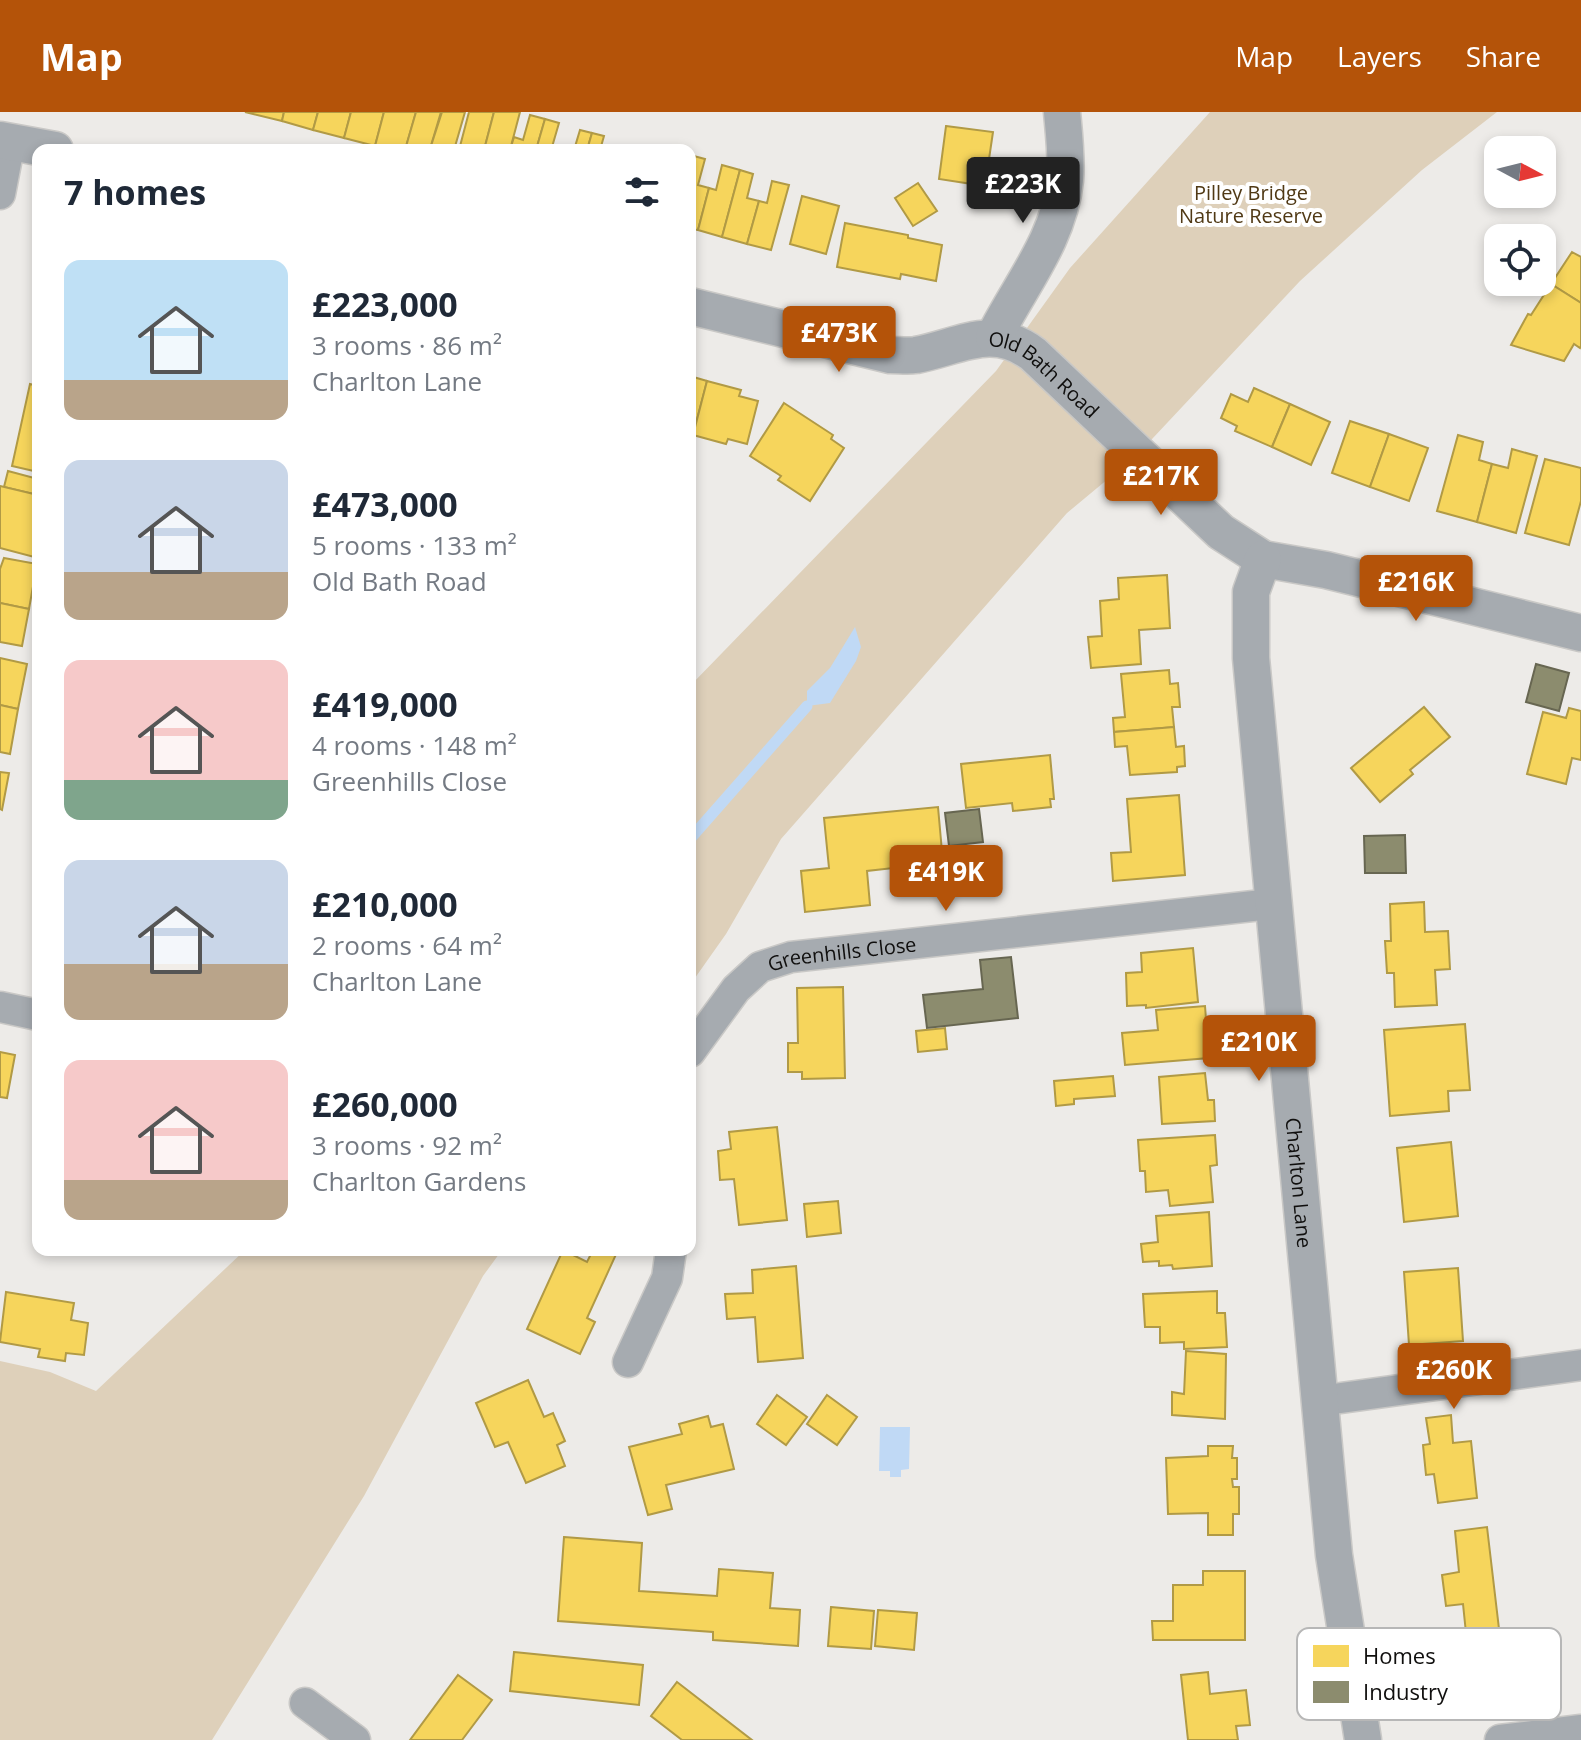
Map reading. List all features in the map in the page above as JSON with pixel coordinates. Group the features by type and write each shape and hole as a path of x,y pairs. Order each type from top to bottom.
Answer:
{"street":[{"path":"994,337 1043,251 1060,208 1065,179 1062,112"},
{"path":"0,194 5,141 32,146"},
{"name":"Old Bath Road","path":"696,307 890,355 914,355 994,337 1023,346 1221,532 1263,559 1326,570 1581,633"},
{"name":"Charlton Lane","path":"1263,559 1251,592 1251,658 1319,1401 1334,1555 1345,1628"},
{"name":"Greenhills Close","path":"696,1044 736,989 760,967 791,957 1272,904"},
{"path":"0,1007 32,1014"},
{"path":"628,1362 667,1278 670,1256"},
{"path":"1319,1401 1581,1365"},
{"path":"305,1703 355,1740"},
{"name":"Charlton Lane","path":"1360,1720 1363,1740"},
{"path":"1500,1740 1581,1730"}],"green space":[{"name":"Pilley Bridge Nature Reserve","path":"1210,112 1497,112 1422,170 1300,281 1138,454 1067,513 781,839 726,934 696,976 696,680 996,371 1070,268"},
{"path":"239,1256 498,1256 483,1276 364,1496 212,1740 0,1740 0,1361 50,1372 96,1391"}],"water":[{"path":"855,627 861,647 856,661 830,703 807,706 807,691 830,668"},
{"path":"880,1427 910,1427 909,1469 901,1470 901,1477 890,1477 890,1471 879,1471"}],"building: Homes":[{"path":"245,112 284,112 282,121"},
{"path":"284,112 318,112 313,130 282,121"},
{"path":"318,112 351,112 344,138 313,130"},
{"path":"351,112 384,112 376,144 344,138"},
{"path":"384,112 416,112 407,144 376,144"},
{"path":"416,112 441,112 431,144 407,144"},
{"path":"442,112 465,112 456,144 432,144"},
{"path":"469,112 494,112 486,144 461,144"},
{"path":"494,112 520,112 512,144 486,144"},
{"path":"530,115 545,119 538,144 512,144 514,137 523,140"},
{"path":"545,119 559,123 553,144 538,144"},
{"path":"946,126 993,132 985,186 939,179"},
{"path":"580,130 592,133 589,144 576,144"},
{"path":"592,133 604,136 602,144 589,144"},
{"path":"696,157 705,159 698,185 709,188 698,230"},
{"path":"722,165 740,170 722,237 698,230 709,188 716,190"},
{"path":"740,170 753,174 747,198 759,201 747,244 722,237"},
{"path":"772,181 789,185 771,250 747,244 759,201 767,203"},
{"path":"918,183 937,211 913,226 895,198"},
{"path":"802,196 839,206 826,254 790,244"},
{"path":"845,223 942,245 936,281 901,274 900,279 837,267"},
{"path":"1572,252 1581,257 1581,303 1556,287 1556,276"},
{"path":"1556,287 1581,303 1580,348 1574,344 1564,361 1511,345 1528,314 1531,315 1543,296 1556,296"},
{"path":"696,378 707,381 696,423"},
{"path":"707,381 741,390 739,396 758,401 747,444 728,439 726,444 696,436 696,423"},
{"path":"30,384 32,471 12,466"},
{"path":"1254,388 1290,404 1272,447 1235,431 1237,426 1221,418 1231,394 1248,402"},
{"path":"784,403 833,435 831,439 844,448 810,501 778,480 781,476 750,456"},
{"path":"1290,404 1330,422 1311,465 1272,447"},
{"path":"1350,421 1389,434 1370,487 1332,473"},
{"path":"1389,434 1428,448 1409,501 1370,487"},
{"path":"1458,435 1483,442 1479,460 1492,464 1477,522 1437,511"},
{"path":"1512,449 1537,456 1516,533 1477,522 1492,464 1508,468"},
{"path":"1545,459 1581,468 1581,501 1569,545 1525,533"},
{"path":"8,471 32,477 32,494 4,487"},
{"path":"0,486 32,494 32,556 0,548"},
{"path":"4,558 32,563 29,609 0,603 0,569"},
{"path":"1167,575 1170,628 1139,630 1141,664 1091,668 1088,637 1102,636 1100,601 1119,599 1118,578"},
{"path":"0,603 29,609 22,646 0,642"},
{"path":"0,658 27,664 18,709 0,705"},
{"path":"1169,670 1170,684 1178,683 1180,707 1172,707 1174,727 1114,732 1113,718 1125,717 1121,674"},
{"path":"0,705 18,709 10,754 0,752"},
{"path":"1424,707 1450,737 1410,770 1413,774 1380,802 1351,768"},
{"path":"1569,708 1581,711 1581,760 1572,758 1566,784 1527,774 1543,712 1566,718"},
{"path":"1174,727 1176,747 1184,746 1185,766 1177,767 1177,772 1130,775 1127,746 1115,747 1114,732"},
{"path":"1050,755 1054,799 1050,799 1051,807 1013,811 1012,803 966,808 961,764"},
{"path":"0,772 9,773 2,810 0,809"},
{"path":"1179,795 1185,875 1113,881 1111,853 1131,852 1127,799"},
{"path":"938,807 943,890 904,894 902,867 867,871 870,905 805,912 801,871 829,868 824,818"},
{"path":"1424,902 1425,932 1448,931 1450,969 1435,970 1437,1005 1395,1007 1394,973 1387,973 1385,941 1391,941 1390,904"},
{"path":"1193,948 1198,1002 1146,1008 1146,1005 1127,1006 1126,973 1142,972 1141,953"},
{"path":"843,987 845,1078 802,1079 802,1072 788,1072 788,1043 798,1043 797,988"},
{"path":"1205,1006 1209,1058 1125,1065 1122,1033 1158,1030 1156,1010"},
{"path":"1465,1024 1470,1090 1448,1091 1449,1111 1390,1116 1384,1030"},
{"path":"945,1028 947,1049 918,1052 916,1031"},
{"path":"0,1052 15,1055 7,1098 0,1097"},
{"path":"1205,1073 1208,1100 1214,1100 1215,1121 1162,1124 1159,1077"},
{"path":"1113,1076 1115,1096 1074,1099 1074,1104 1056,1106 1054,1081"},
{"path":"777,1127 787,1220 739,1225 734,1179 720,1180 718,1151 731,1149 729,1132"},
{"path":"1215,1135 1217,1165 1210,1166 1213,1202 1170,1206 1168,1190 1146,1192 1145,1171 1140,1171 1138,1140"},
{"path":"1451,1142 1458,1216 1404,1222 1397,1148"},
{"path":"838,1201 841,1233 807,1237 804,1204"},
{"path":"1209,1212 1212,1266 1173,1269 1172,1265 1159,1266 1159,1261 1143,1262 1141,1244 1158,1242 1156,1216"},
{"path":"560,1256 575,1256 587,1262 590,1256 615,1256 587,1318 595,1322 580,1354 527,1329"},
{"path":"796,1266 803,1358 758,1362 755,1317 727,1319 725,1294 753,1293 752,1270"},
{"path":"1458,1268 1463,1341 1409,1345 1404,1272"},
{"path":"1217,1291 1217,1313 1225,1313 1227,1347 1184,1349 1184,1342 1160,1343 1160,1327 1145,1327 1143,1294"},
{"path":"6,1292 74,1303 71,1320 88,1323 84,1355 66,1353 65,1361 38,1357 40,1349 0,1342"},
{"path":"1186,1351 1226,1354 1225,1419 1172,1415 1172,1392 1184,1394"},
{"path":"528,1380 544,1417 553,1413 565,1441 557,1445 565,1466 526,1483 508,1442 495,1447 476,1403"},
{"path":"777,1395 807,1417 786,1445 757,1424"},
{"path":"827,1395 857,1417 837,1445 807,1424"},
{"path":"1451,1415 1453,1443 1471,1441 1477,1498 1438,1503 1434,1474 1426,1475 1423,1445 1430,1444 1426,1418"},
{"path":"708,1416 711,1427 723,1424 734,1469 666,1485 672,1509 648,1515 629,1447 682,1434 679,1424"},
{"path":"1208,1446 1233,1446 1232,1458 1237,1458 1237,1479 1232,1479 1233,1487 1239,1487 1239,1514 1233,1514 1233,1535 1208,1535 1208,1513 1168,1514 1166,1458 1208,1456"},
{"path":"1487,1527 1499,1628 1465,1628 1463,1604 1446,1606 1442,1575 1459,1572 1455,1531"},
{"path":"564,1537 642,1543 639,1591 717,1596 719,1569 773,1573 770,1608 800,1610 798,1646 713,1640 713,1632 558,1621"},
{"path":"1203,1571 1245,1571 1245,1640 1153,1640 1152,1621 1173,1621 1173,1585 1203,1585"},
{"path":"831,1607 874,1611 871,1649 828,1646"},
{"path":"878,1610 917,1613 914,1650 875,1646"},
{"path":"514,1652 643,1665 639,1705 510,1691"},
{"path":"1208,1672 1210,1694 1246,1690 1250,1725 1236,1726 1238,1740 1188,1740 1181,1675"},
{"path":"458,1675 492,1700 462,1740 410,1740"},
{"path":"677,1682 752,1740 682,1740 651,1716"}],"building: Industry":[{"path":"1536,664 1569,673 1559,711 1526,702"},
{"path":"979,809 983,842 949,846 945,813"},
{"path":"1405,835 1406,873 1365,873 1364,836"},
{"path":"1011,957 1018,1018 927,1028 923,995 983,989 980,960"}],"waterway":[{"path":"696,832 807,706"}]}
